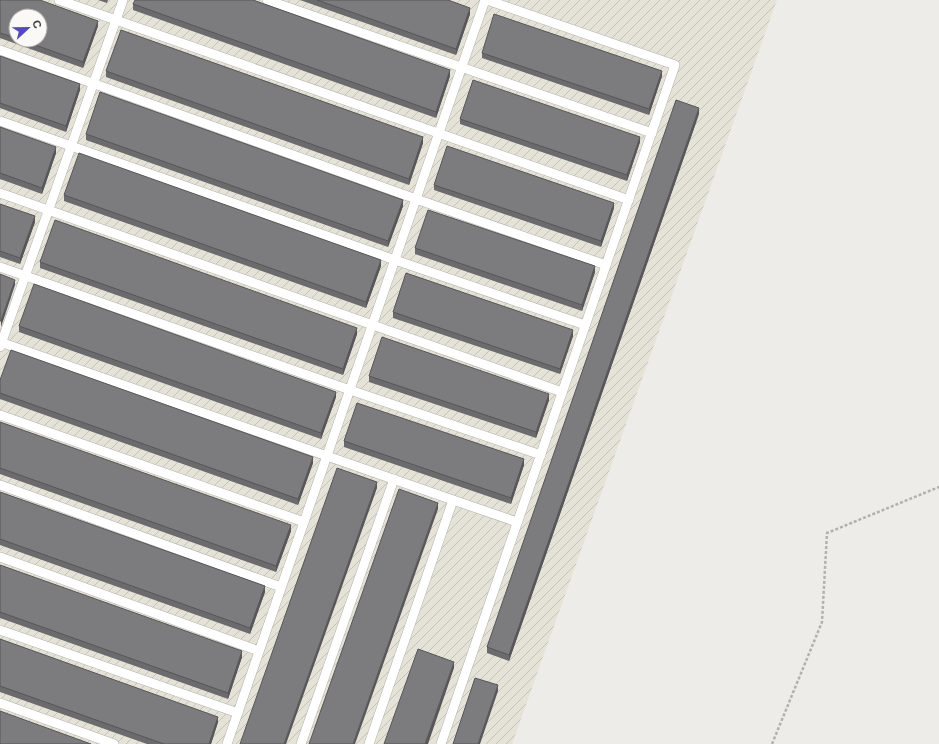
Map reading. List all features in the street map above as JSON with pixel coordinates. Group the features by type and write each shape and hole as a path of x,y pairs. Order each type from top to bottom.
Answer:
{"lane":[{"path":"59,0 629,200"},
{"path":"123,0 1,344 518,522"},
{"path":"267,0 652,133"},
{"path":"227,744 486,0 675,65 441,744"},
{"path":"0,50 416,199 606,265"},
{"path":"0,121 585,325"},
{"path":"0,193 562,392"},
{"path":"0,267 350,390 541,455"},
{"path":"0,415 304,522"},
{"path":"301,744 394,479"},
{"path":"0,485 282,586"},
{"path":"369,744 453,500"},
{"path":"0,557 260,651"},
{"path":"0,630 238,713"},
{"path":"0,703 114,744"}],"path":[{"path":"772,744 822,622 827,533 939,487"}],"shaded area":[{"path":"0,0 777,0 512,744 0,744"}],"building":[{"path":"0,0 40,0 98,21 83,62 44,48 48,48 48,8 8,8 8,36 0,33"},
{"path":"135,0 253,0 450,70 436,112 133,4"},
{"path":"317,0 448,0 470,8 456,49"},
{"path":"494,14 662,71 649,109 482,53"},
{"path":"121,30 423,137 409,179 106,71"},
{"path":"0,56 80,84 66,126 0,103"},
{"path":"473,80 640,137 627,175 460,119"},
{"path":"100,92 403,200 388,241 86,134"},
{"path":"676,100 699,108 509,655 487,647"},
{"path":"0,127 56,147 42,188 0,173"},
{"path":"447,146 614,203 601,241 434,185"},
{"path":"79,153 381,260 366,302 64,195"},
{"path":"0,204 35,216 20,258 0,251"},
{"path":"428,210 595,266 582,305 415,248"},
{"path":"55,220 357,328 343,369 40,262"},
{"path":"406,273 573,330 560,369 393,312"},
{"path":"0,274 15,280 1,321 0,321"},
{"path":"34,284 336,392 321,433 19,326"},
{"path":"382,337 549,394 536,432 369,376"},
{"path":"11,350 313,457 298,499 0,393 0,380"},
{"path":"357,403 524,459 511,498 344,441"},
{"path":"0,422 291,525 276,566 0,468"},
{"path":"337,468 377,482 284,744 240,744"},
{"path":"399,489 438,503 353,744 309,744"},
{"path":"0,492 265,586 250,628 0,539"},
{"path":"0,565 242,651 228,693 0,612"},
{"path":"0,639 218,717 209,744 164,744 0,686"},
{"path":"418,649 454,662 425,744 384,744"},
{"path":"475,678 498,685 478,744 453,744"},
{"path":"0,711 91,744 0,744"}]}
